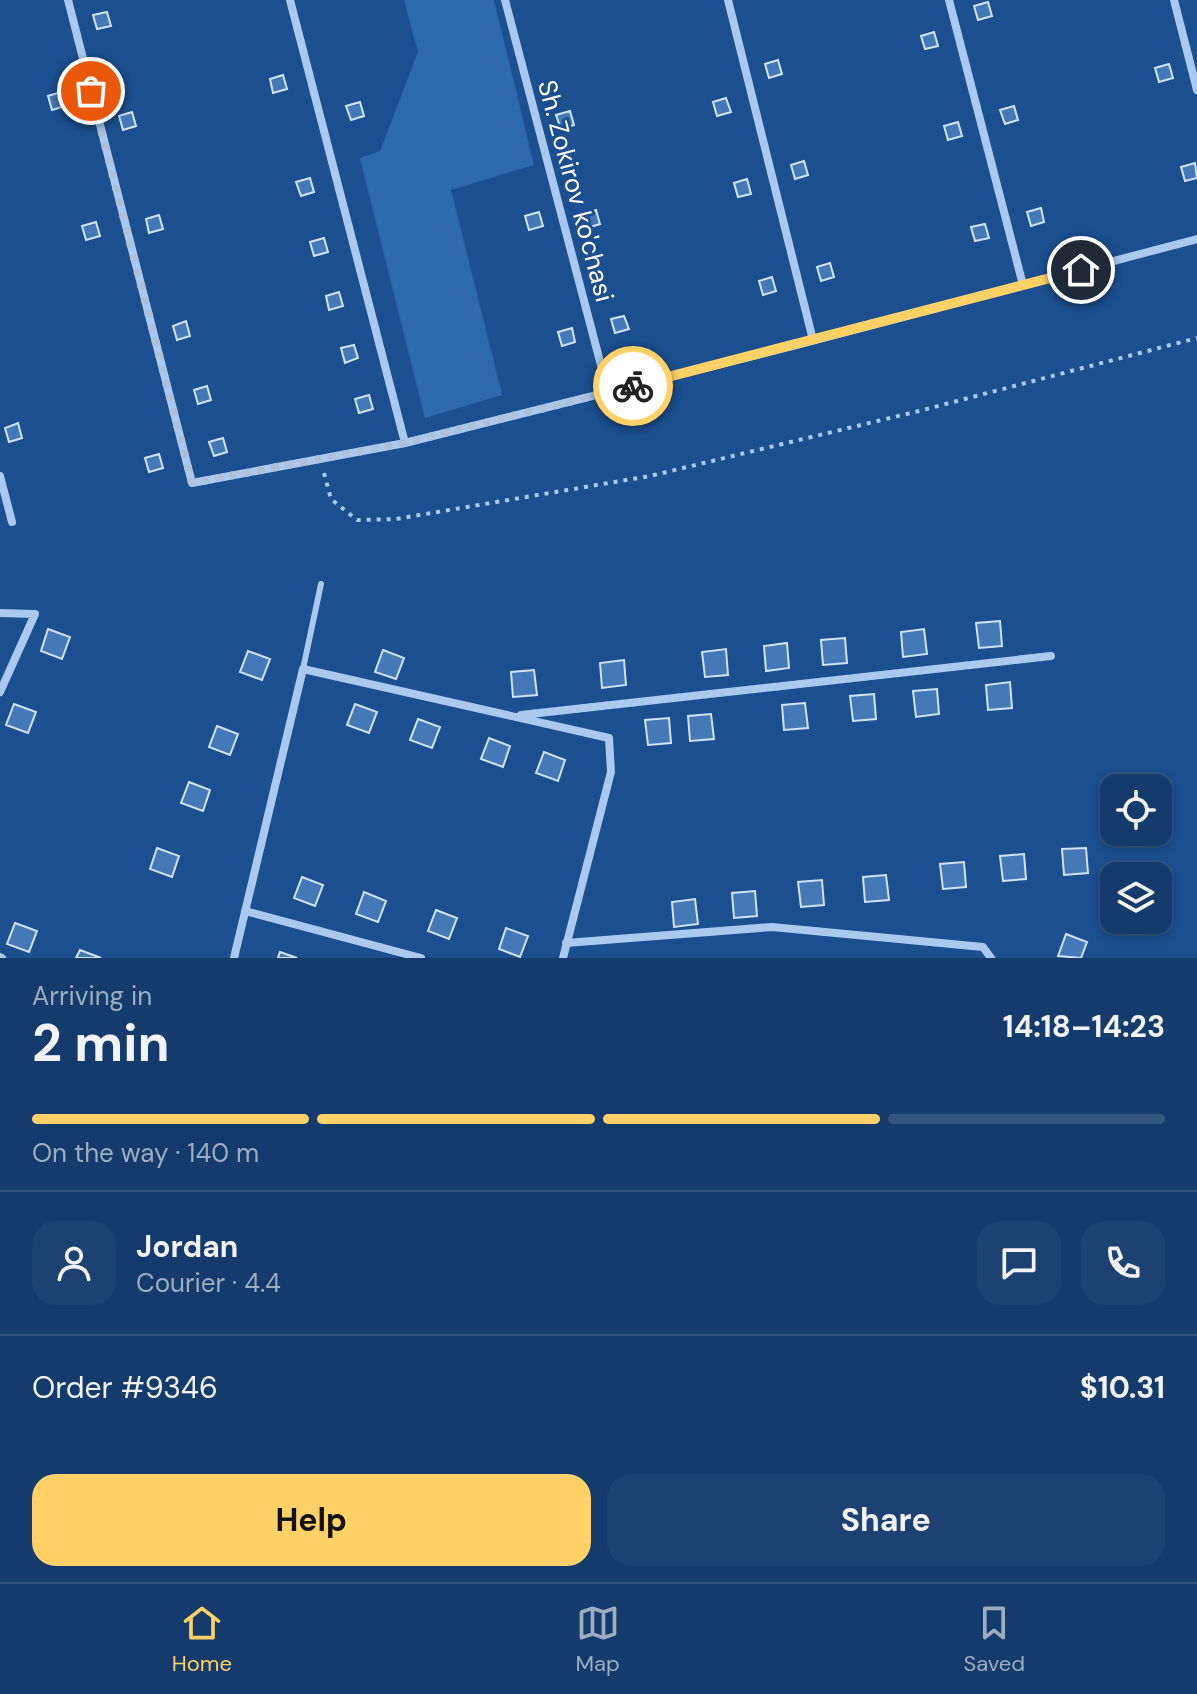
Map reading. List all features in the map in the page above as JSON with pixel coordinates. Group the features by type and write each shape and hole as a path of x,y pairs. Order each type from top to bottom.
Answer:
{"street":[{"path":"68,0 192,483 405,443 1197,239"},
{"path":"290,0 405,443"},
{"name":"Sh. Zokirov ko'chasi","path":"505,0 608,392"},
{"path":"728,0 813,340"},
{"path":"949,0 1023,285"},
{"path":"1174,0 1197,90"},
{"path":"0,476 12,522"},
{"path":"0,613 35,614 0,692"},
{"path":"512,716 1051,656"},
{"path":"234,958 303,669 609,738 611,772 563,958"},
{"path":"245,911 421,958"},
{"path":"566,943 772,927 983,947 991,958"}],"lane":[{"path":"303,669 321,584"}],"path":[{"path":"321,459 331,499 357,520 396,519 650,476 919,411 1197,338"}],"shaded area":[{"path":"404,0 494,0 534,165 451,190 502,395 425,418 360,158 380,151 418,52"}],"building":[{"path":"988,2 992,16 978,20 974,6"},
{"path":"107,12 111,26 97,29 93,15"},
{"path":"934,32 938,46 925,49 921,36"},
{"path":"778,60 782,74 769,78 765,64"},
{"path":"1169,64 1173,78 1159,82 1155,68"},
{"path":"283,75 287,89 273,93 270,79"},
{"path":"61,92 65,106 52,110 48,96"},
{"path":"726,98 731,112 717,116 713,102"},
{"path":"360,102 364,116 351,120 346,106"},
{"path":"1014,106 1018,120 1005,124 1000,110"},
{"path":"570,111 574,125 561,129 556,115"},
{"path":"132,112 136,126 123,130 119,116"},
{"path":"958,122 962,136 948,140 944,126"},
{"path":"804,161 808,175 795,179 791,165"},
{"path":"1195,163 1197,178 1185,181 1181,167"},
{"path":"310,178 314,192 301,196 296,182"},
{"path":"747,179 751,194 738,197 734,183"},
{"path":"1041,208 1044,222 1031,226 1027,212"},
{"path":"596,210 600,224 587,228 583,214"},
{"path":"539,212 543,226 529,230 525,216"},
{"path":"159,215 163,229 149,233 146,219"},
{"path":"96,222 100,236 86,240 82,226"},
{"path":"985,224 989,238 975,241 971,227"},
{"path":"324,238 328,252 314,256 310,242"},
{"path":"830,263 834,277 821,281 817,267"},
{"path":"772,277 776,291 763,295 759,281"},
{"path":"339,292 343,306 329,310 326,296"},
{"path":"624,316 629,329 615,333 611,319"},
{"path":"186,321 190,336 177,340 173,326"},
{"path":"572,328 575,342 562,346 558,332"},
{"path":"354,345 358,358 345,363 341,348"},
{"path":"207,386 211,400 198,404 194,390"},
{"path":"369,395 373,409 359,413 355,399"},
{"path":"18,423 22,438 9,442 5,428"},
{"path":"223,438 227,452 214,456 209,442"},
{"path":"159,454 163,468 149,472 145,458"},
{"path":"1000,621 1002,646 979,648 976,623"},
{"path":"48,629 70,637 62,659 41,651"},
{"path":"924,629 927,654 903,657 901,632"},
{"path":"845,638 847,663 823,665 821,640"},
{"path":"787,643 789,668 766,671 764,646"},
{"path":"726,649 728,675 705,677 702,652"},
{"path":"383,650 404,658 396,679 375,672"},
{"path":"248,651 270,659 262,680 240,672"},
{"path":"624,660 626,685 602,688 600,663"},
{"path":"534,670 537,695 513,697 511,672"},
{"path":"1010,682 1012,708 988,710 986,685"},
{"path":"937,689 939,714 916,717 913,691"},
{"path":"874,694 876,719 853,721 850,696"},
{"path":"805,703 808,728 784,730 782,705"},
{"path":"14,704 36,712 28,733 6,725"},
{"path":"355,704 377,712 369,733 347,725"},
{"path":"711,714 714,739 690,741 688,716"},
{"path":"669,718 671,743 648,745 645,720"},
{"path":"418,719 440,727 432,748 410,740"},
{"path":"217,726 238,734 230,755 209,747"},
{"path":"489,738 510,746 503,767 481,759"},
{"path":"544,752 565,760 558,781 536,773"},
{"path":"189,782 210,790 203,811 181,803"},
{"path":"157,848 179,856 172,877 150,869"},
{"path":"1086,848 1088,873 1064,875 1062,849"},
{"path":"1024,854 1026,879 1003,881 1000,856"},
{"path":"964,862 966,887 943,889 940,864"},
{"path":"886,875 889,900 865,902 863,877"},
{"path":"302,877 323,885 315,906 294,898"},
{"path":"822,880 824,905 801,907 798,882"},
{"path":"755,891 757,916 734,918 732,893"},
{"path":"364,892 386,901 378,922 356,914"},
{"path":"695,899 698,924 674,927 672,902"},
{"path":"436,910 457,918 449,939 428,931"},
{"path":"15,923 37,931 29,952 7,944"},
{"path":"506,928 528,936 520,957 499,949"},
{"path":"1066,934 1087,942 1081,958 1058,956"},
{"path":"80,950 101,958 76,958"},
{"path":"280,952 297,958 278,958"}],"way so far":[{"path":"91,91 192,483 405,443 633,386"}],"route":[{"path":"633,386 1081,270"}]}
